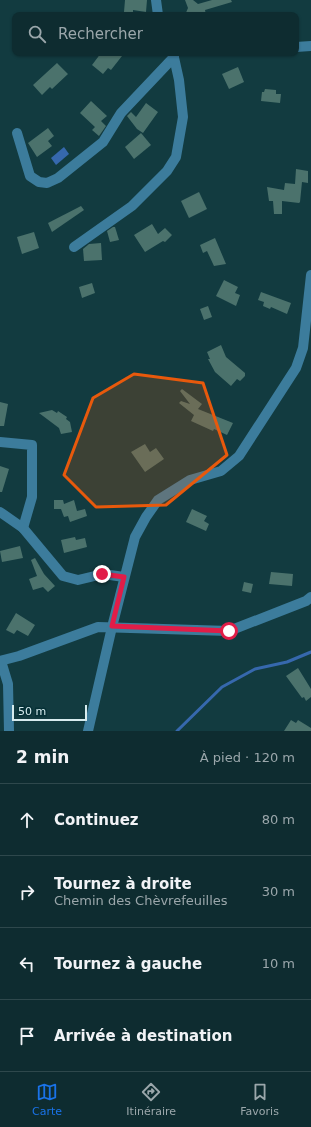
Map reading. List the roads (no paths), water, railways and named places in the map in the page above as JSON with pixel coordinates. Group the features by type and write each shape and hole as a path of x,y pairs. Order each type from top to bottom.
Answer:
{"street":[{"path":"156,0 158,12"},
{"path":"299,47 311,46"},
{"path":"17,133 30,176 39,182 47,183 58,178 103,142 121,113 173,56"},
{"path":"74,247 132,206 167,171 176,157 183,117 179,80 174,56"},
{"path":"88,731 112,626 135,537 146,517 158,500 190,480 221,471 239,456 296,368 303,348 311,275"},
{"path":"0,442 32,445 32,497 23,528"},
{"path":"0,512 23,528 63,576 78,580 102,574 124,577"},
{"path":"9,731 8,684 1,661 19,656 98,626 229,631 306,601 311,597"}],"water":[{"path":"64,147 69,154 56,165 51,158"}],"waterway":[{"path":"177,731 222,687 255,669 287,662 311,652"}]}
